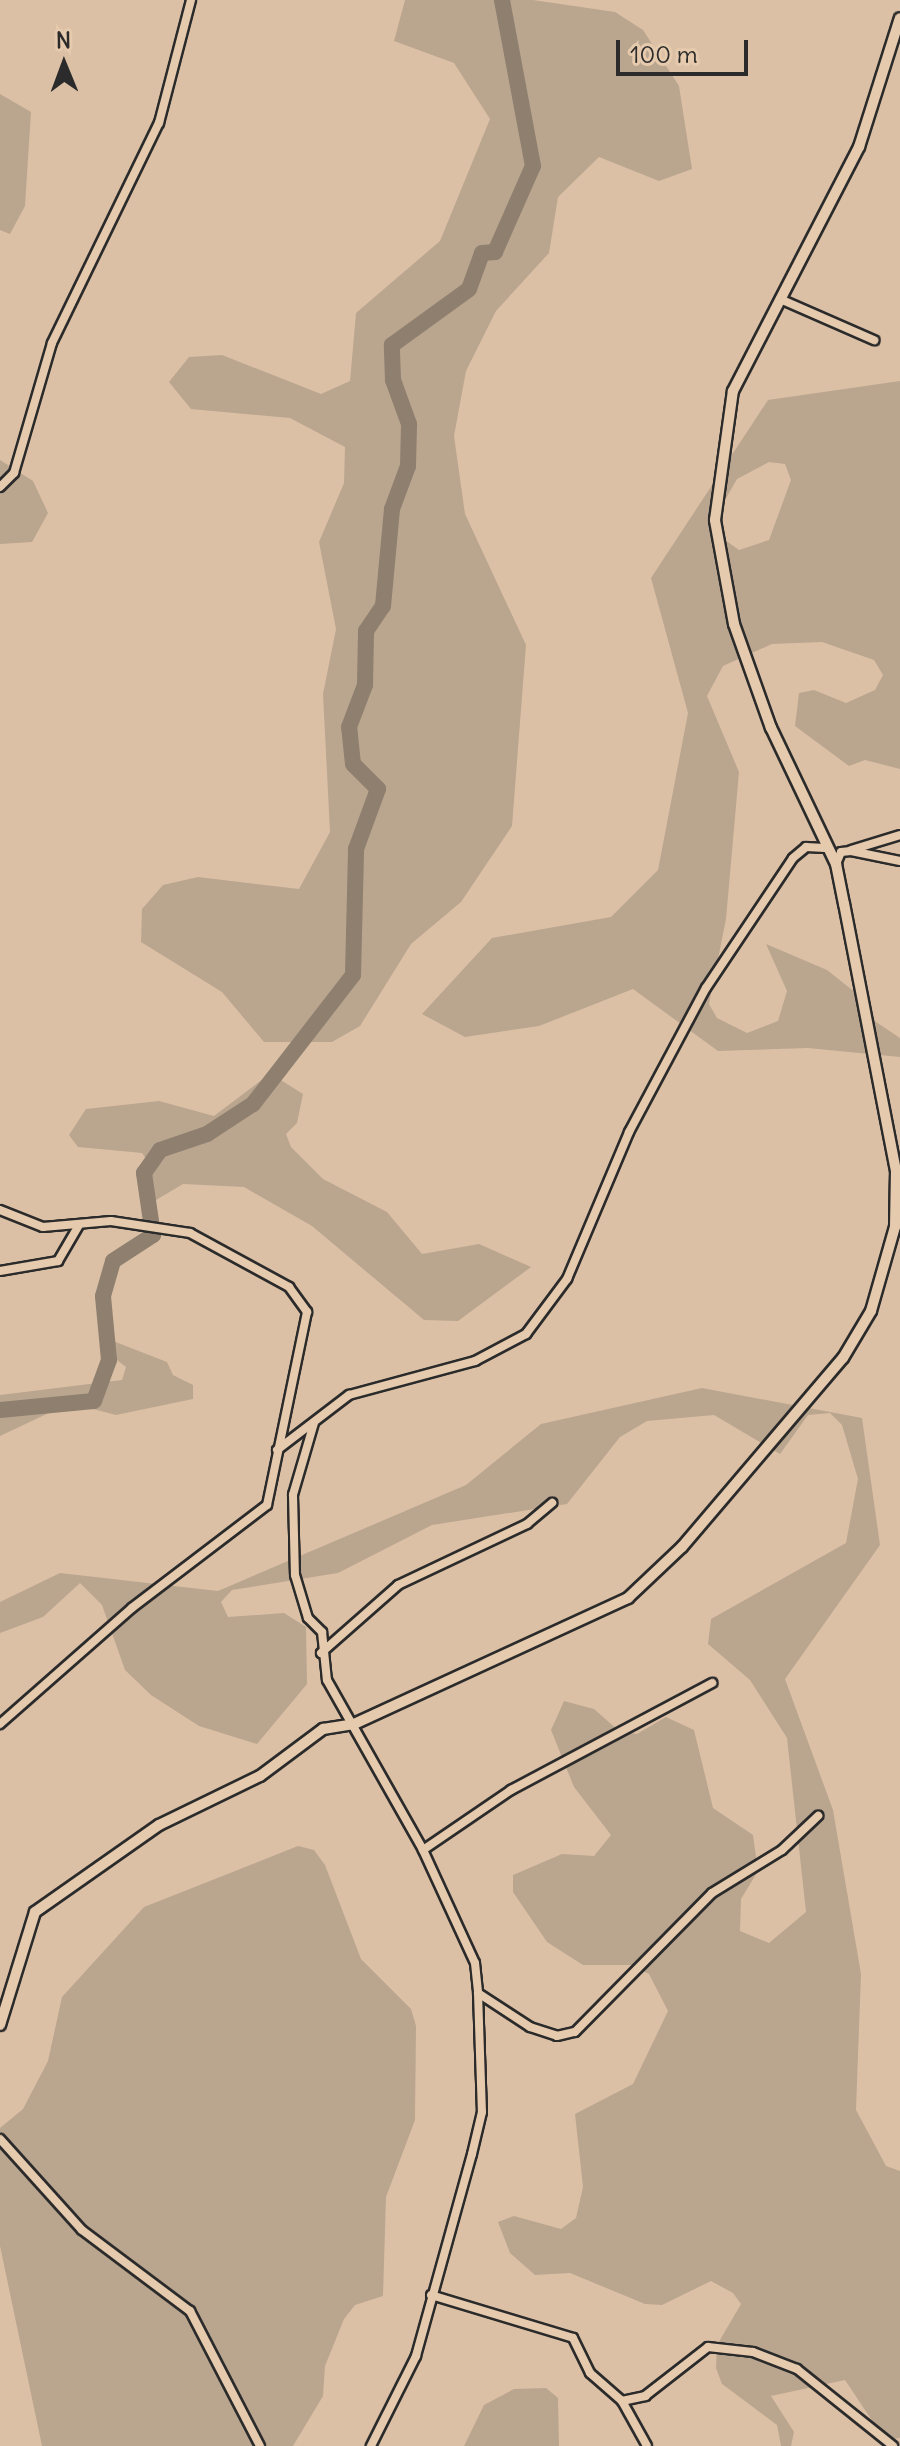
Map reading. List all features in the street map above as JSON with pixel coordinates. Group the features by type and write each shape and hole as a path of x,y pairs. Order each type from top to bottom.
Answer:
{"street":[{"path":"0,487 14,473 52,343 159,123 191,0"},
{"path":"0,2025 35,1912 178,1813 260,1776 323,1729 354,1724 617,1608 682,1547 858,1338 889,1256 896,1171 836,864 825,848 739,639 716,542 733,391 859,147 900,18"},
{"path":"780,299 874,340"},
{"path":"836,864 841,852 900,835"},
{"path":"277,1450 367,1388 493,1355 537,1321 572,1271 629,1132 706,988 793,858 806,847 825,848"},
{"path":"851,851 900,861"},
{"path":"0,1210 26,1224 79,1225 111,1221 190,1233 299,1295 306,1329 277,1450 276,1482 256,1520 132,1608 0,1724"},
{"path":"0,1271 58,1261 79,1225"},
{"path":"314,1423 293,1495 290,1546 308,1618 322,1632 321,1653 327,1680 423,1850 475,1963 478,1993 482,2112 404,2386 371,2446"},
{"path":"321,1653 398,1585 527,1524 552,1503"},
{"path":"423,1850 511,1790 712,1683"},
{"path":"478,1993 530,2027 557,2036 575,2032 712,1893 782,1850 818,1816"},
{"path":"0,2139 82,2230 190,2311 260,2446"},
{"path":"431,2295 573,2338 590,2373 622,2401 647,2446"},
{"path":"622,2401 645,2396 708,2347 726,2346 797,2369 893,2446"}],"shaded area":[{"path":"405,0 533,0 615,12 643,30 679,86 692,169 659,181 599,157 558,197 549,253 496,311 466,371 454,436 465,514 526,645 512,826 461,902 411,944 360,1026 332,1042 264,1042 222,992 141,942 142,909 163,885 198,877 299,889 330,832 323,694 336,629 319,542 344,483 345,447 290,418 191,409 169,382 189,357 222,355 321,394 350,381 356,313 440,241 490,119 454,63 394,41"},
{"path":"0,94 31,112 25,206 10,234 0,230"},
{"path":"900,381 900,769 865,760 849,766 795,726 799,693 814,690 846,703 875,690 883,675 874,660 822,642 772,644 723,666 707,696 739,772 726,919 709,1004 717,1018 747,1033 778,1021 787,991 766,944 827,970 861,997 876,1022 900,1038 900,1057 808,1048 718,1051 633,989 539,1026 465,1037 422,1014 492,938 611,917 658,870 688,713 651,578 768,400","holes":["769,462 785,464 791,480 769,540 739,550 725,540 721,507 737,479"]},
{"path":"0,460 33,481 48,513 32,542 0,544"},
{"path":"263,1079 279,1079 303,1094 297,1123 286,1134 291,1147 323,1179 387,1212 422,1254 479,1244 531,1267 458,1321 424,1320 312,1226 244,1187 183,1184 156,1200 141,1195 151,1166 142,1153 78,1147 69,1135 86,1109 159,1101 214,1116"},
{"path":"113,1341 167,1362 173,1375 193,1385 193,1399 116,1415 70,1403 0,1436 0,1395 122,1380 126,1367 113,1357"},
{"path":"702,1388 862,1418 880,1545 785,1679 833,1810 861,1974 856,2110 886,2166 900,2171 900,2438 885,2440 845,2380 771,2396 794,2432 791,2446 781,2446 777,2425 722,2384 716,2368 717,2345 741,2304 733,2293 711,2281 662,2305 645,2304 570,2273 535,2275 510,2253 498,2222 514,2216 561,2229 576,2218 583,2187 575,2114 633,2084 668,2011 649,1974 631,1965 583,1965 547,1942 513,1892 513,1875 562,1854 594,1856 611,1835 574,1787 551,1730 564,1701 594,1709 619,1731 637,1734 666,1717 694,1730 713,1808 753,1835 758,1871 741,1899 740,1931 769,1943 806,1912 787,1738 750,1680 708,1644 711,1619 846,1543 858,1479 842,1425 830,1413 808,1415 780,1454 714,1415 647,1421 620,1437 567,1504 432,1525 338,1573 232,1590 221,1602 228,1617 284,1613 306,1627 307,1684 257,1744 199,1726 151,1695 125,1670 102,1605 80,1583 43,1617 0,1633 0,1602 60,1573 218,1591 466,1485 541,1424"},
{"path":"298,1846 314,1850 325,1865 361,1959 411,2009 416,2026 415,2120 386,2197 383,2296 355,2305 344,2319 325,2366 323,2396 293,2446 42,2446 0,2246 0,2128 23,2109 48,2061 62,1997 144,1907"},
{"path":"546,2388 558,2398 559,2446 464,2446 484,2405 514,2389"}],"waterway":[{"path":"0,1410 94,1401 109,1360 103,1296 113,1261 153,1235 144,1173 160,1150 207,1134 253,1104 353,975 356,849 378,789 353,764 349,727 365,685 366,631 383,606 392,509 408,466 409,424 393,380 392,345 469,289 482,253 495,252 533,166 502,0"}]}
